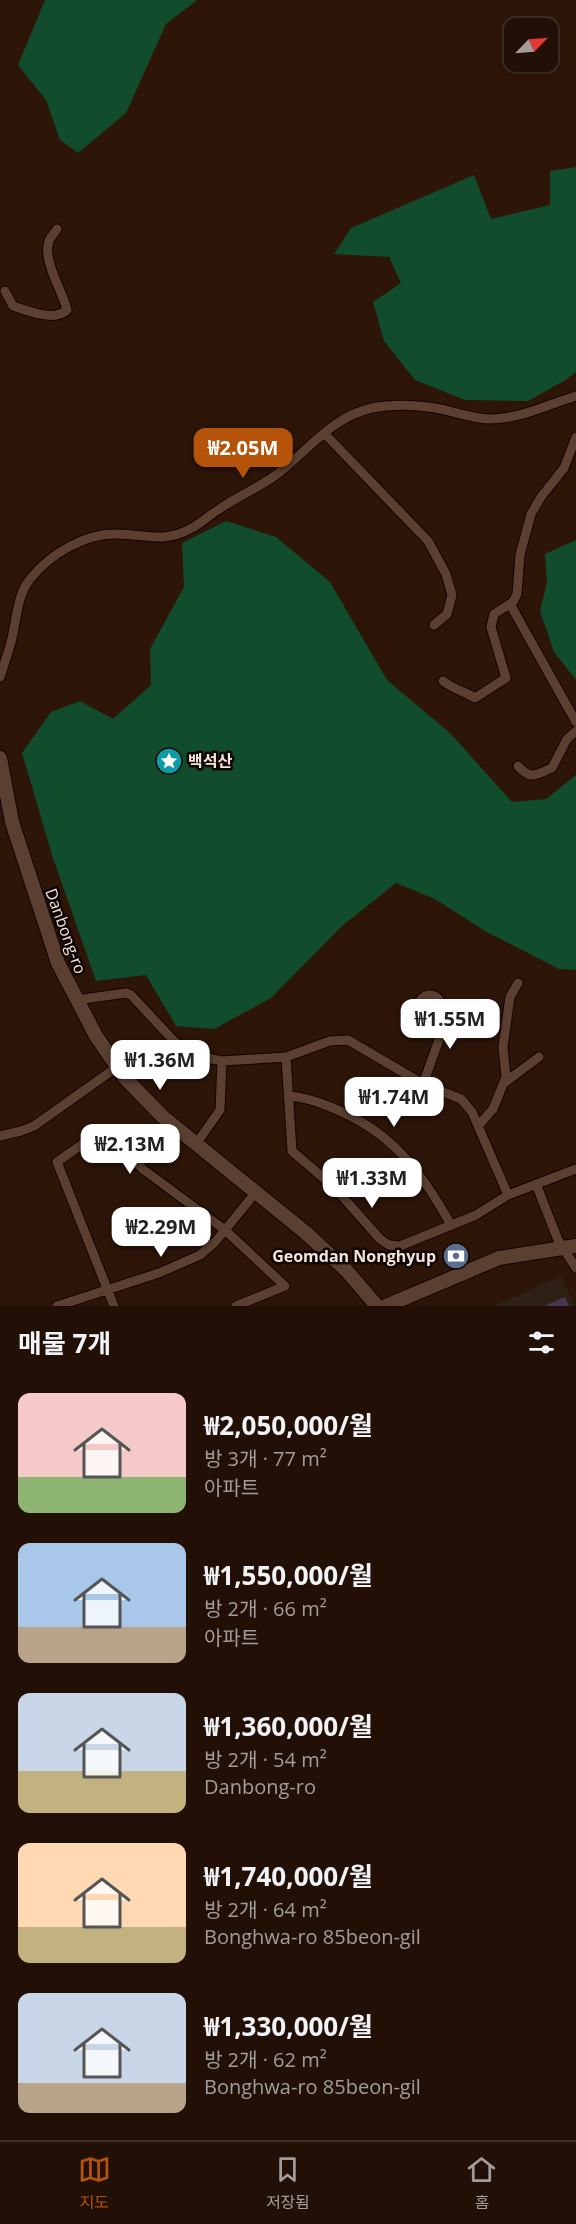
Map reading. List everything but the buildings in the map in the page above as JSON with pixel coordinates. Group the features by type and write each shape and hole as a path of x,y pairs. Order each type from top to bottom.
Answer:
{"street":[{"path":"5,291 13,306 26,311 54,315 63,314 67,310 66,302 55,280 49,253 48,242 57,230"},
{"path":"0,677 25,587 36,573 80,540 93,536 118,534 164,538 189,529 274,476 324,433 353,415 385,406 435,408 467,416 497,418 519,415 575,400"},
{"path":"324,433 428,541 446,574 452,595 447,614 434,626"},
{"path":"442,681 454,690 465,692 475,698 506,678 491,620 494,614 510,604 517,594 520,555 531,514 564,468 576,437"},
{"path":"510,604 576,722"},
{"path":"518,766 530,776 552,768 567,739 576,730"},
{"name":"Danbong-ro","path":"0,758 6,823 58,963 96,1036 117,1067 163,1117 306,1233 346,1270 377,1306"},
{"path":"478,1126 490,1114 504,1083 507,1070 503,1047 510,996 518,983"},
{"path":"76,1000 126,993 131,995 174,1041 189,1053 222,1060 286,1057 330,1041 348,1040 423,1084 461,1099 467,1104 508,1195"},
{"path":"423,1084 440,1037 435,1017"},
{"path":"286,1057 291,1147 295,1155 334,1187 380,1239 389,1245 400,1246 476,1215 508,1195 576,1169"},
{"path":"504,1083 539,1057"},
{"path":"196,1144 220,1110 222,1060"},
{"path":"0,1136 34,1126 117,1067"},
{"path":"289,1096 318,1102 352,1116 396,1147 431,1189 451,1225"},
{"path":"114,1306 57,1162 101,1131 144,1170 225,1230 285,1286 236,1306"},
{"path":"536,1184 569,1246 576,1268"},
{"path":"57,1306 179,1266 200,1255 225,1230 256,1192"},
{"path":"386,1306 499,1258 569,1246"}],"shaded area":[{"path":"561,1276 575,1306 493,1306"}],"green space":[{"path":"45,0 197,0 166,24 126,113 78,153 60,140 46,100 18,65"},
{"path":"576,167 576,372 528,401 465,400 415,380 384,341 373,302 401,283 389,257 334,254 351,228 474,175 491,219 550,205 550,171"},
{"path":"226,521 276,537 330,582 387,680 450,733 512,802 546,799 576,775 576,970 559,969 485,931 435,899 396,883 342,926 271,998 214,1029 176,1026 146,975 96,981 53,858 22,753 51,712 80,701 113,719 151,685 150,649 184,587 182,543"},
{"path":"576,540 576,680 554,652 540,611 547,582 545,554"}],"place":[{"name":"백석산","path":"169,761"},
{"name":"Geomdan Nonghyup","path":"456,1256"}]}
